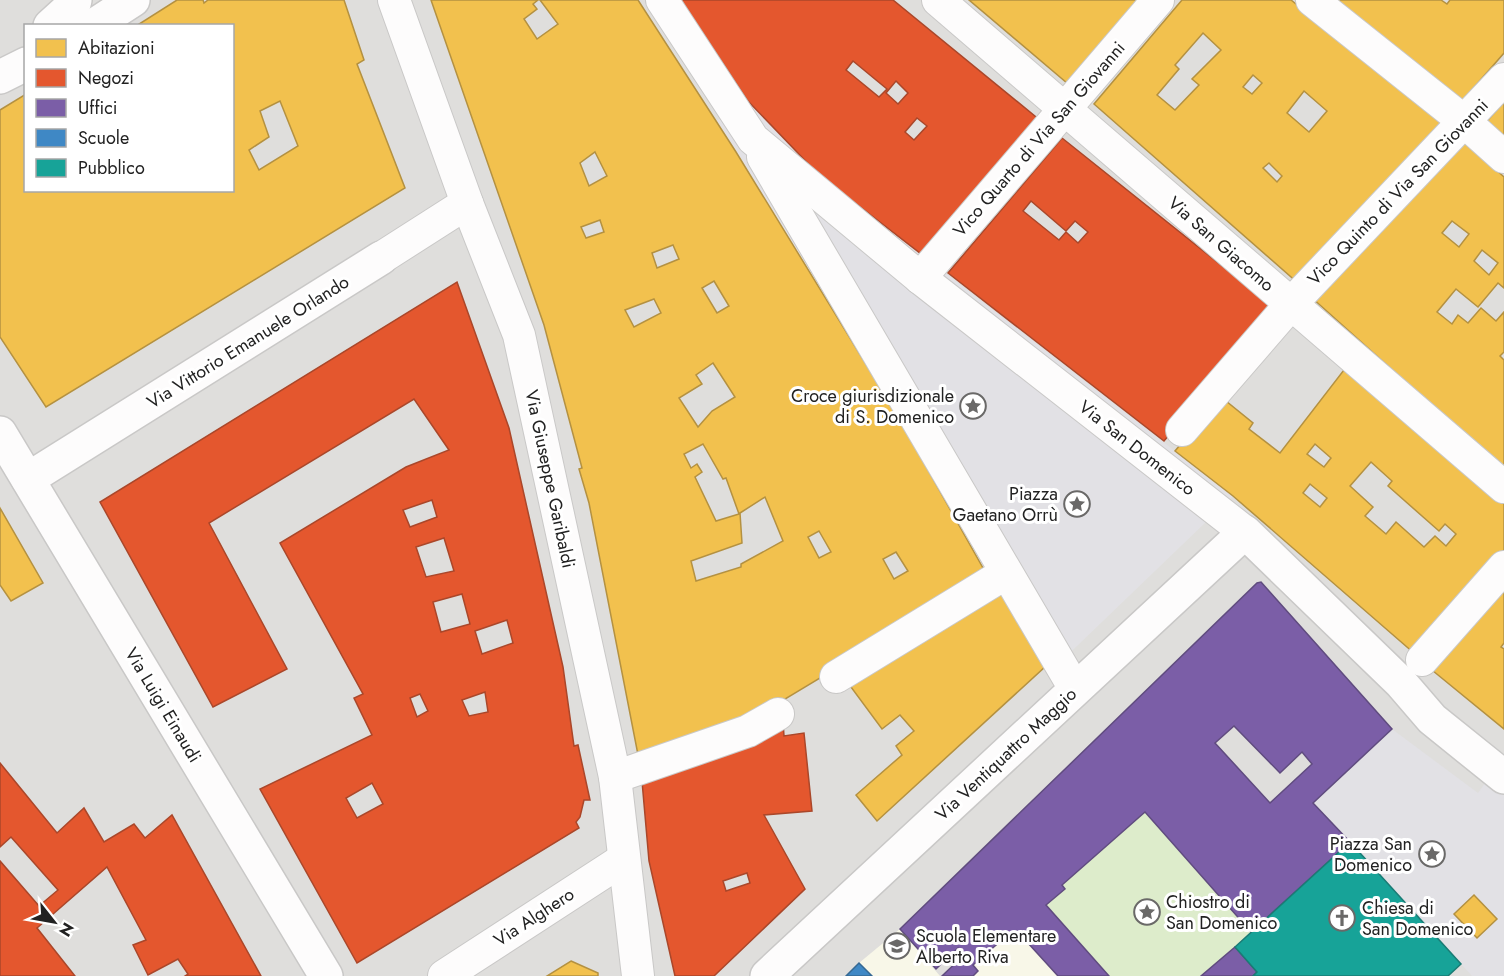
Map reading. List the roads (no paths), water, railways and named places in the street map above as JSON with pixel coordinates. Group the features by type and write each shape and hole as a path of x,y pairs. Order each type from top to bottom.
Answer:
{"street":[{"path":"52,24 74,4 75,0"},
{"path":"96,24 133,0"},
{"name":"Via Giuseppe Garibaldi","path":"394,0 467,202 519,335 615,777 638,976"},
{"name":"Via San Domenico","path":"662,0 753,139 1075,689"},
{"name":"Via San Giacomo","path":"938,0 1504,488"},
{"name":"Vico Quarto di Via San Giovanni","path":"920,278 1158,0"},
{"path":"1312,0 1465,122 1504,157"},
{"path":"0,77 24,65"},
{"name":"Vico Quinto di Via San Giovanni","path":"1168,445 1291,304 1504,79"},
{"name":"Via San Domenico","path":"753,139 920,278 1168,445 1245,532 1401,683 1432,719 1504,776"},
{"name":"Via Vittorio Emanuele Orlando","path":"28,479 467,202"},
{"name":"Via Luigi Einaudi","path":"0,434 326,976"},
{"name":"Via Ventiquattro Maggio","path":"767,976 1245,532"},
{"path":"1422,660 1504,567"},
{"path":"836,677 1006,573"},
{"path":"615,777 748,731 778,714"},
{"name":"Via Alghero","path":"444,976 624,859"}],"place":[{"name":"Croce giurisdizionale di S. Domenico","path":"973,406"},
{"name":"Piazza Gaetano Orrù","path":"1077,504"},
{"name":"Piazza San Domenico","path":"1432,854"},
{"name":"Chiostro di San Domenico","path":"1147,912"},
{"name":"Chiesa di San Domenico","path":"1342,918"},
{"name":"Scuola Elementare Alberto Riva","path":"897,946"}]}
